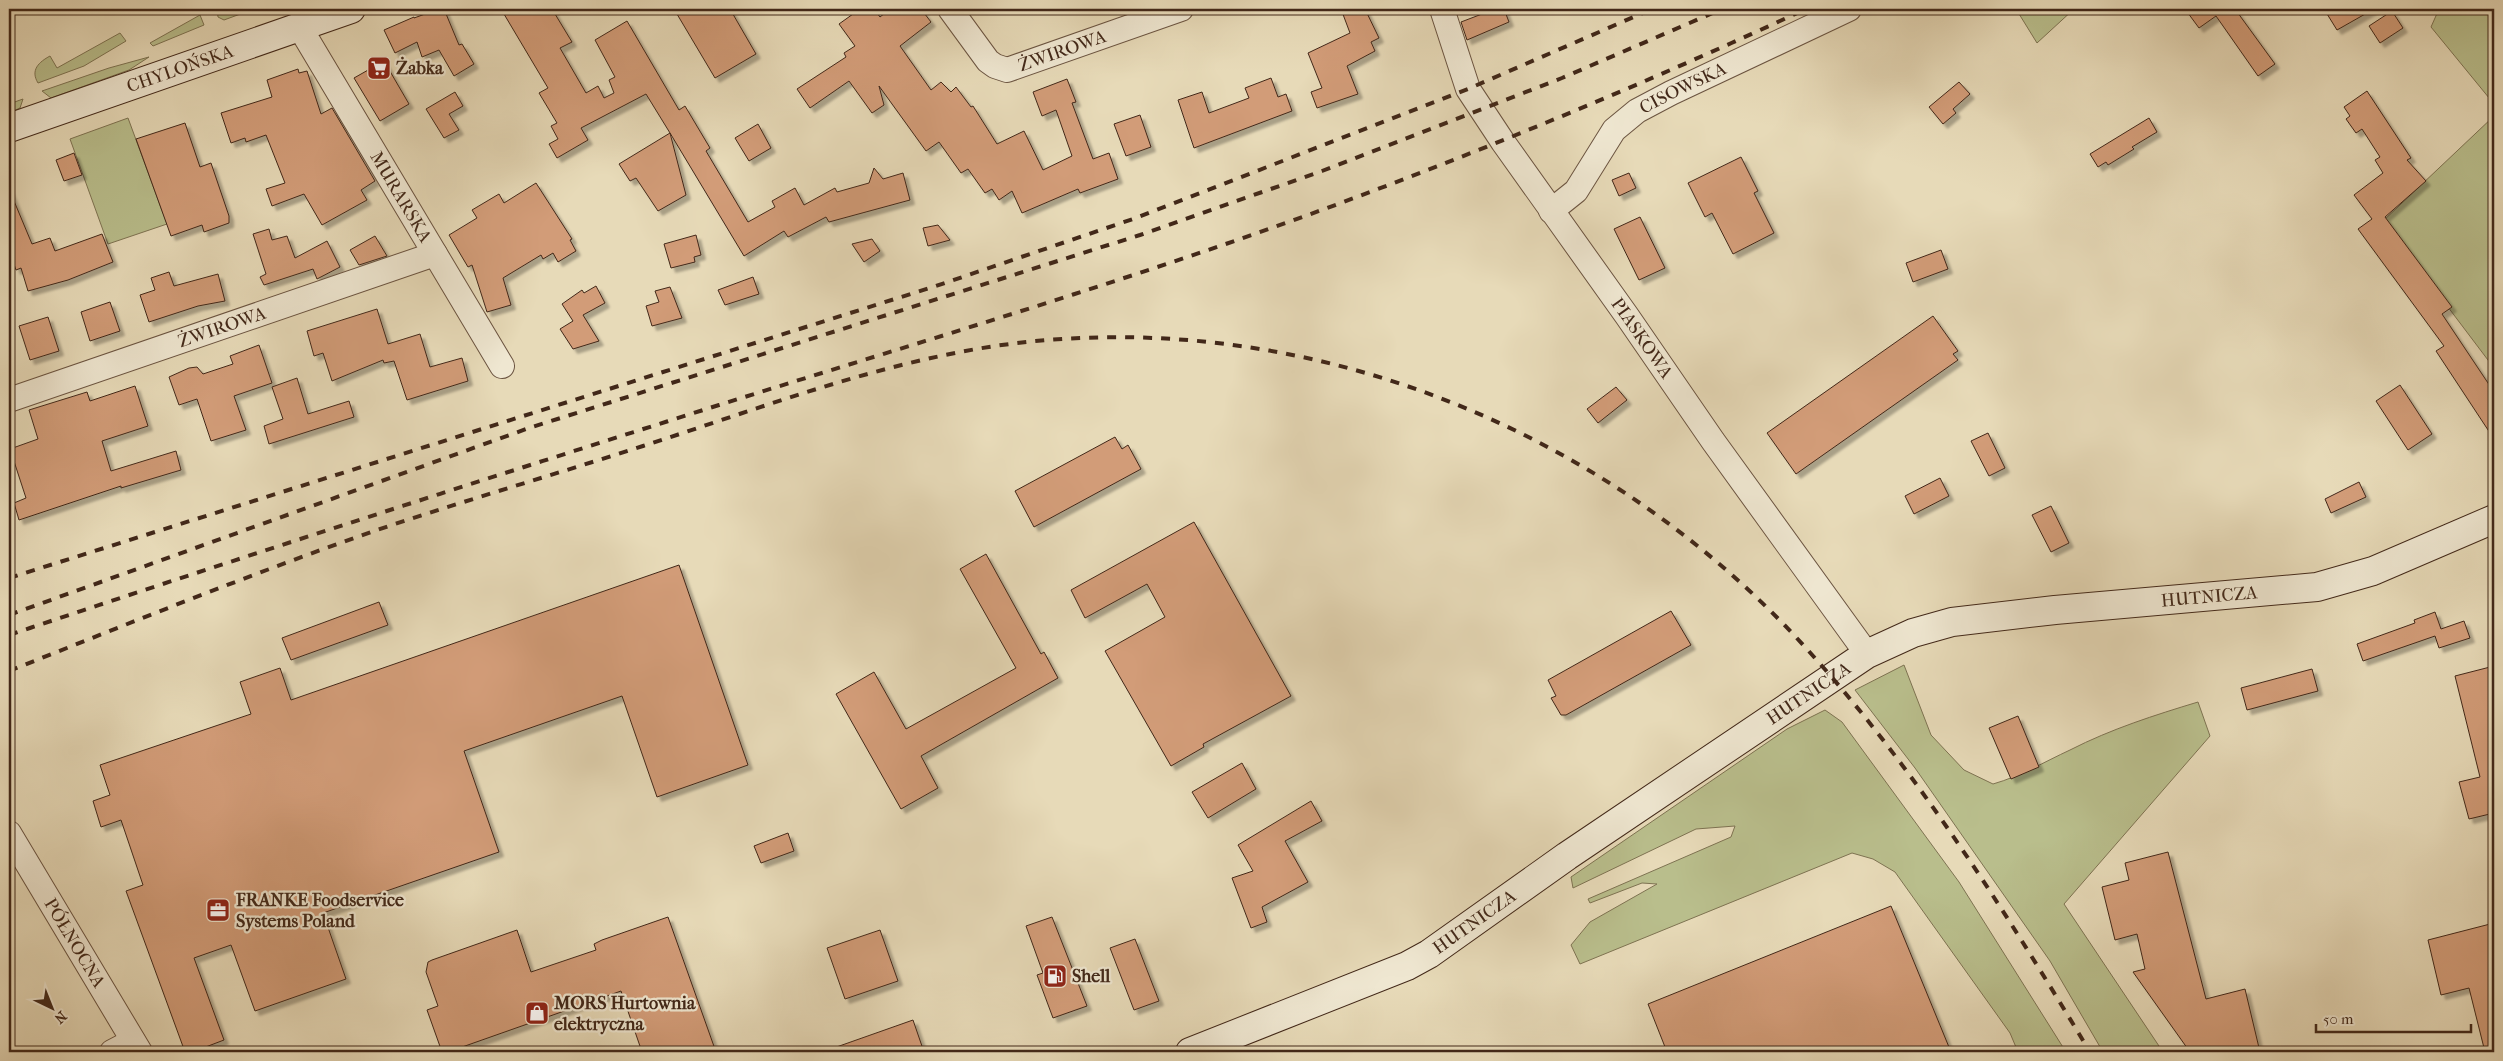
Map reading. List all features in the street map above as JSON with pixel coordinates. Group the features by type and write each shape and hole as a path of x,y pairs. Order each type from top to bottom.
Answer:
{"main road":[{"name":"CHYLOŃSKA","path":"9,128 350,9"},
{"name":"HUTNICZA","path":"1190,1052 1407,966 1429,954 1568,856 1867,654 1913,633 1952,622 2055,610 2317,587 2372,571 2494,519"}],"street":[{"name":"ŻWIROWA","path":"950,9 988,61 998,68 1014,69 1181,9"},
{"name":"PIASKOWA","path":"1442,9 1468,89 1551,211 1627,316 1713,441 1867,654"},
{"name":"CISOWSKA","path":"1551,211 1576,191 1614,130 1637,111 1671,92 1849,9"},
{"name":"MURARSKA","path":"299,26 502,366"},
{"name":"ŻWIROWA","path":"9,400 435,254"},
{"name":"PÓŁNOCNA","path":"9,833 136,1047"},
{"path":"112,1052 136,1047"}],"green space":[{"path":"217,9 254,9 224,20 218,17"},
{"path":"2016,9 2074,9 2037,43"},
{"path":"2439,9 2494,9 2494,104 2431,27"},
{"path":"200,15 204,25 153,46 150,43"},
{"path":"120,33 126,41 84,66 38,83 35,70 46,58 50,56 57,68"},
{"path":"149,57 129,70 51,98 42,91 109,68"},
{"path":"23,99 20,108 9,113 9,104"},
{"path":"2494,116 2494,368 2383,221"},
{"path":"128,118 167,224 108,244 70,139"},
{"path":"1904,665 1931,735 1964,770 1993,784 2023,773 2117,729 2198,702 2210,736 2064,904 2163,1052 2103,1052 2050,961 1915,768 1855,690"},
{"path":"1825,710 1842,722 1959,882 2066,1052 2018,1052 2010,1033 1895,872 1873,859 1852,853 1580,964 1571,945 1590,922 1657,884 1642,883 1590,903 1588,899 1731,837 1735,826 1696,829 1573,888 1571,877 1787,729"}],"building":[{"path":"439,9 444,9 459,45 462,44 474,64 454,76 439,50 422,57 417,42 395,53 384,30"},
{"path":"501,9 552,9 572,42 560,48 586,93 598,86 604,98 614,93 609,80 615,77 595,40 627,21 679,110 685,106 710,148 706,151 748,222 775,207 772,201 795,188 804,205 835,188 837,192 869,183 874,168 883,179 903,173 910,200 829,222 826,217 788,237 784,231 744,256 646,94 581,128 588,140 557,158 549,144 558,139 551,126 557,123 539,93 548,88"},
{"path":"674,9 730,9 756,54 715,78"},
{"path":"860,9 874,9 880,17 890,9 921,9 931,22 900,46 931,90 941,82 951,92 956,87 971,107 973,106 997,144 1024,131 1043,170 1072,156 1056,110 1042,116 1033,92 1067,79 1076,102 1072,103 1093,159 1109,153 1118,179 1080,193 1078,189 1022,213 1012,191 999,200 992,189 985,193 968,169 961,173 939,142 926,151 879,86 884,105 872,113 849,81 810,108 797,89 846,57 844,53 855,46 839,24"},
{"path":"1341,9 1365,9 1379,38 1371,42 1375,51 1347,66 1358,94 1317,108 1311,92 1322,88 1308,53 1350,33"},
{"path":"1495,9 1504,9 1509,22 1467,40 1461,22"},
{"path":"2185,9 2235,9 2275,64 2258,76 2216,16 2199,28"},
{"path":"2324,9 2374,9 2337,30"},
{"path":"2392,11 2403,28 2380,43 2369,26"},
{"path":"384,61 409,104 380,121 354,78"},
{"path":"298,69 299,73 307,71 321,114 332,108 375,181 361,190 367,200 322,225 304,194 272,206 266,189 285,183 266,135 246,142 245,138 231,143 221,113 272,97 267,80"},
{"path":"1271,78 1278,97 1286,94 1292,111 1194,148 1178,100 1202,92 1209,113 1249,98 1245,88"},
{"path":"1959,82 1970,94 1953,109 1956,113 1943,124 1929,107"},
{"path":"2367,91 2411,158 2407,160 2426,181 2385,217 2452,307 2442,314 2494,392 2494,439 2436,351 2444,346 2358,229 2372,219 2354,195 2383,173 2375,160 2380,157 2362,129 2356,133 2346,119 2350,116 2344,107"},
{"path":"455,92 463,106 449,114 459,130 444,138 426,109"},
{"path":"1140,115 1151,147 1126,156 1114,124"},
{"path":"2149,118 2157,132 2132,147 2134,149 2108,165 2106,162 2098,167 2090,154"},
{"path":"185,123 200,167 211,163 229,216 229,223 204,232 202,225 171,236 136,139"},
{"path":"758,124 771,148 749,161 735,138"},
{"path":"670,133 686,195 658,211 636,178 630,181 619,164"},
{"path":"74,153 82,175 64,181 56,160"},
{"path":"1741,157 1758,191 1754,193 1774,233 1733,254 1712,213 1705,217 1688,183"},
{"path":"1629,173 1636,188 1619,196 1612,180"},
{"path":"536,183 572,239 570,240 576,251 558,262 553,253 543,259 541,255 503,278 511,305 487,312 472,265 468,267 449,235 477,218 472,210 499,194 504,203"},
{"path":"9,189 32,244 50,238 55,251 102,234 113,262 68,280 28,291 21,268 16,270 9,250"},
{"path":"1640,217 1665,268 1639,280 1614,229"},
{"path":"938,225 950,240 928,246 923,228"},
{"path":"269,229 272,240 287,236 295,258 327,241 340,267 317,279 313,269 264,285 260,277 266,274 253,234"},
{"path":"696,235 701,255 694,257 695,262 671,268 664,244"},
{"path":"375,236 387,256 359,265 350,250"},
{"path":"872,239 880,251 864,262 852,244"},
{"path":"1941,250 1948,269 1913,282 1906,263"},
{"path":"169,272 174,286 218,274 225,301 198,306 149,322 140,295 155,290 151,278"},
{"path":"753,277 759,294 725,305 718,290"},
{"path":"596,286 605,303 583,315 599,341 573,349 560,329 573,321 562,304 582,290 584,293"},
{"path":"670,287 682,318 652,326 646,306 659,302 655,291"},
{"path":"110,302 120,331 90,341 81,312"},
{"path":"377,309 388,344 420,334 430,367 462,358 468,381 407,400 394,361 384,363 383,360 332,381 323,353 314,356 307,331"},
{"path":"1933,316 1958,351 1953,354 1958,360 1796,474 1767,433"},
{"path":"48,317 59,351 30,360 19,326"},
{"path":"259,345 272,383 234,396 246,430 211,441 197,399 179,405 169,377 189,368 197,367 203,374 233,364 230,356"},
{"path":"297,378 308,414 349,401 354,417 269,444 264,426 283,419 272,387"},
{"path":"2400,385 2432,434 2408,450 2376,401"},
{"path":"135,386 148,426 102,441 111,471 176,451 181,470 121,488 121,486 19,520 14,503 26,498 10,449 38,439 29,410 87,392 90,401"},
{"path":"1616,387 1627,400 1598,423 1587,409"},
{"path":"1988,433 2005,468 1989,476 1971,441"},
{"path":"1115,437 1122,449 1128,445 1141,469 1034,527 1015,491"},
{"path":"1940,478 1949,496 1914,514 1905,496"},
{"path":"2359,482 2366,497 2331,513 2325,499"},
{"path":"2051,506 2069,543 2051,552 2032,515"},
{"path":"1194,522 1291,696 1203,744 1204,747 1171,766 1105,651 1165,617 1147,584 1085,618 1071,590"},
{"path":"986,554 1041,654 1044,652 1058,678 921,756 938,788 901,809 836,694 874,672 906,729 1016,668 960,569"},
{"path":"679,565 748,765 657,797 622,696 464,751 499,852 323,913 346,979 255,1011 231,945 194,958 224,1040 203,1048 205,1052 185,1052 126,891 143,885 121,820 101,827 93,801 110,795 100,765 251,714 240,682 280,668 291,700"},
{"path":"379,602 388,625 291,660 282,638"},
{"path":"1671,611 1691,645 1566,715 1561,715 1551,698 1556,696 1548,680"},
{"path":"2435,612 2441,629 2464,621 2470,638 2439,648 2435,636 2363,661 2357,644 2415,623 2414,620"},
{"path":"2494,666 2494,813 2469,819 2459,782 2480,777 2455,676"},
{"path":"2312,669 2318,691 2247,710 2241,688"},
{"path":"2018,716 2039,767 2011,779 1989,728"},
{"path":"1242,763 1256,789 1208,818 1192,792"},
{"path":"1311,801 1322,821 1285,841 1308,882 1262,907 1267,922 1251,928 1232,878 1253,871 1238,845"},
{"path":"788,833 794,851 761,863 754,846"},
{"path":"2168,852 2206,999 2245,989 2260,1052 2190,1052 2133,972 2145,969 2137,934 2115,940 2102,887 2129,880 2125,863"},
{"path":"1891,906 1951,1052 1667,1052 1648,1004"},
{"path":"668,917 716,1052 642,1052 621,991 448,1052 442,1052 427,1010 438,1006 426,972 428,962 517,930 531,972 596,950 594,944 602,940"},
{"path":"1052,917 1087,1006 1053,1018 1037,975 1043,973 1026,926"},
{"path":"2494,923 2494,1052 2485,1052 2469,988 2441,995 2428,940"},
{"path":"880,930 898,981 845,999 827,948"},
{"path":"1135,939 1159,1001 1134,1010 1110,948"},
{"path":"913,1020 924,1052 829,1052 828,1050"}],"railway":[{"path":"9,578 936,286 1133,219 1468,89 1652,9"},
{"path":"9,615 529,428 1140,235 1322,171 1562,78 1722,9"},
{"path":"9,635 541,461 952,333 1262,232 1516,135 1691,61 1806,9"},
{"path":"9,671 236,582 374,531 817,389 906,364 995,346 1105,337 1215,343 1323,362 1428,394 1529,437 1624,493 1713,558 1793,634 1836,682 1915,783 1988,889 2090,1052"}],"place":[{"name":"Żabka","path":"379,68"},
{"name":"FRANKE Foodservice Systems Poland","path":"218,910"},
{"name":"Shell","path":"1055,976"},
{"name":"MORS Hurtownia elektryczna","path":"537,1013"}]}
